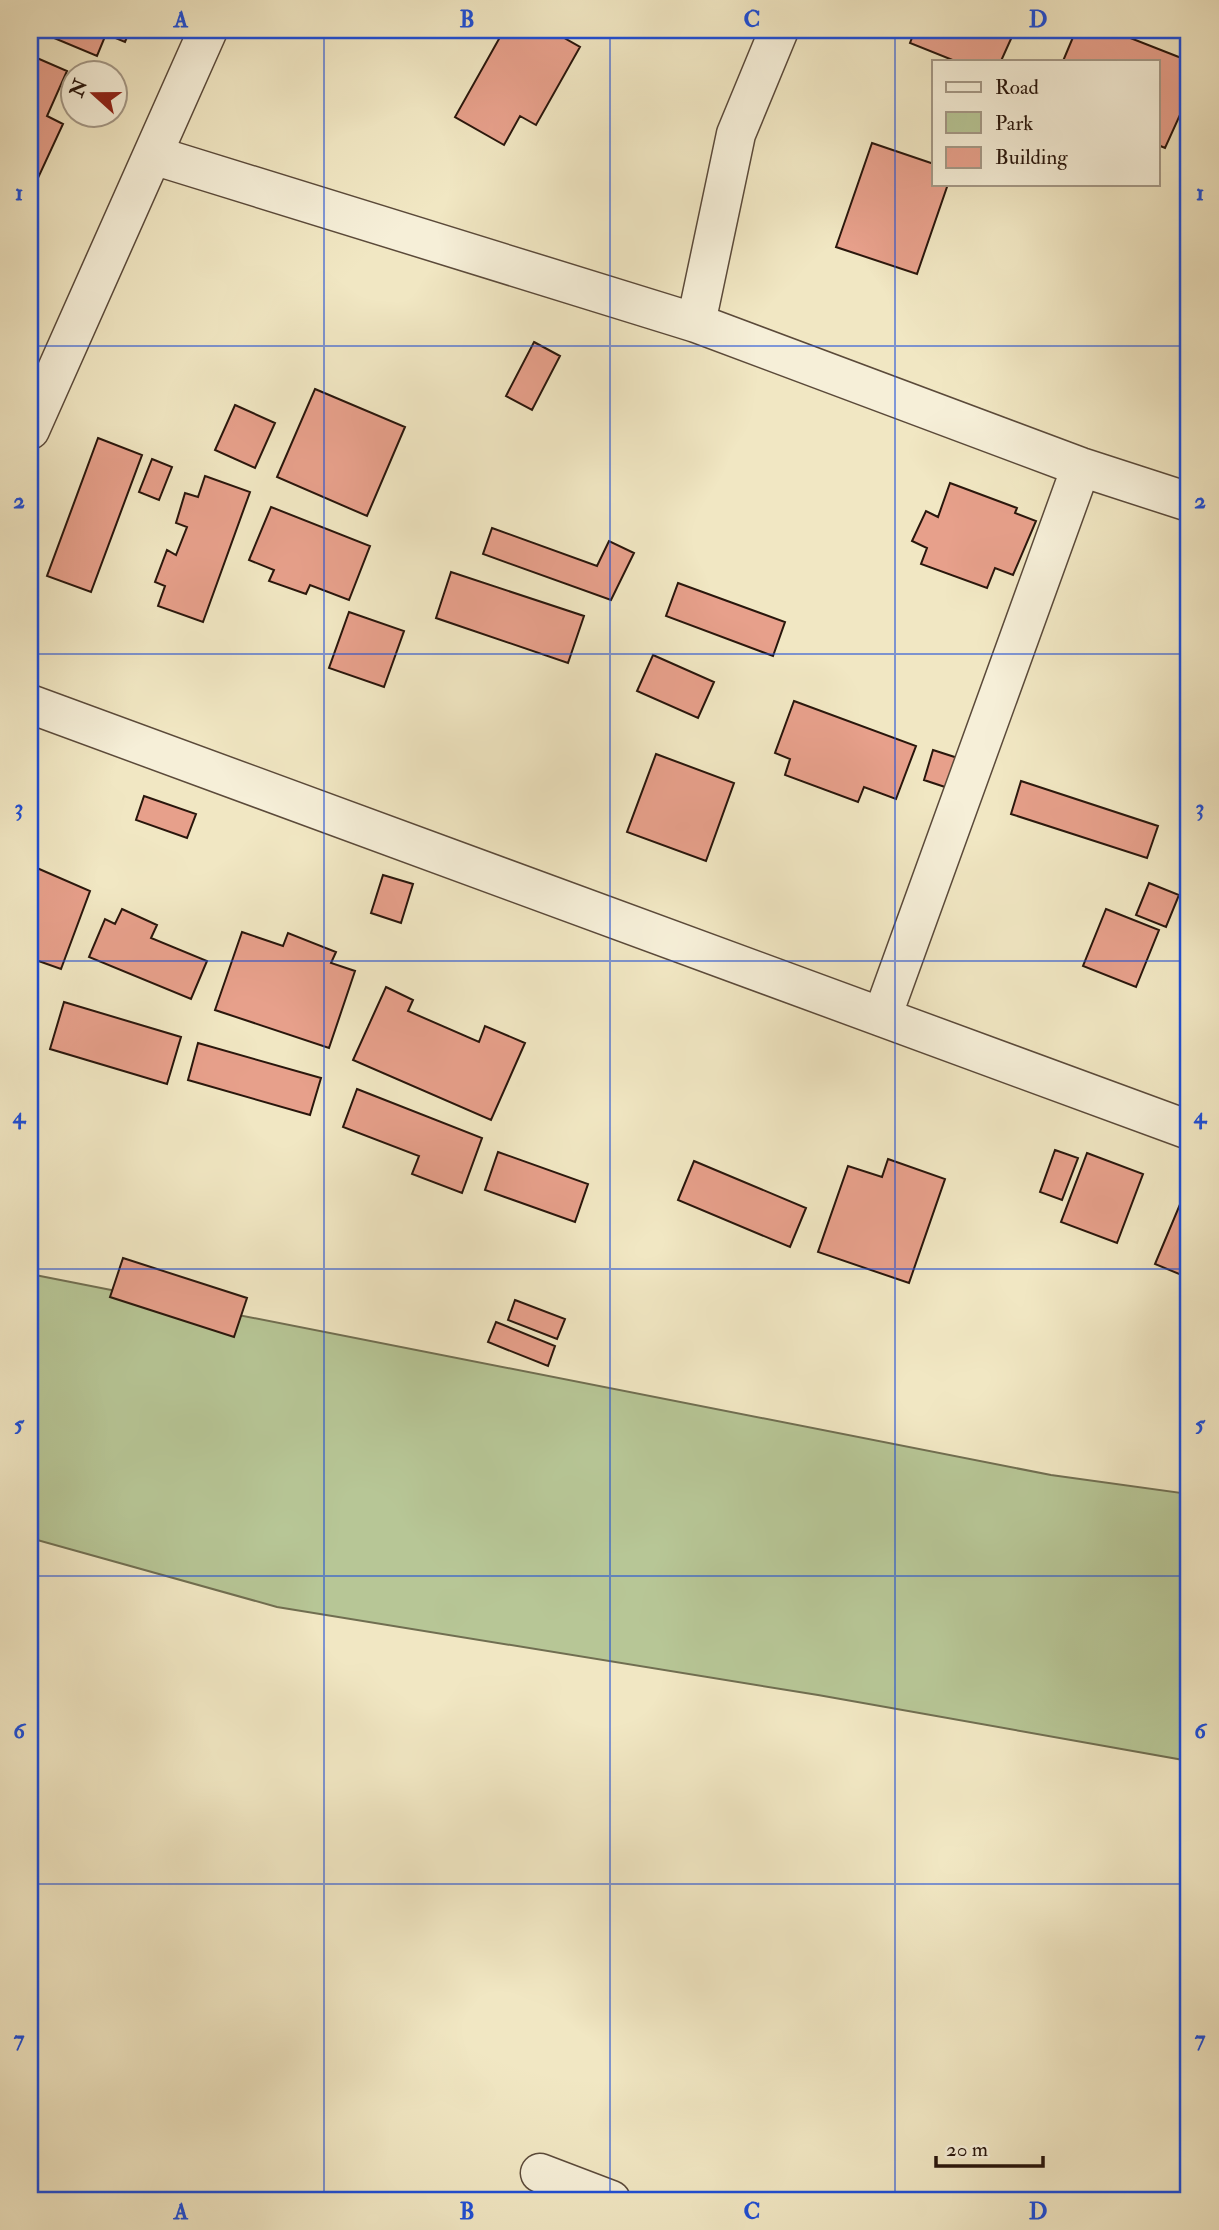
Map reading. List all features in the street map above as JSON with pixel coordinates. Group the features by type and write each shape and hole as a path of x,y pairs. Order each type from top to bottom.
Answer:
{"street":[{"path":"30,430 39,384 153,155 208,30"},
{"path":"696,323 736,134 779,30"},
{"path":"153,155 696,323 1082,467 1189,502"},
{"path":"882,1017 1082,467"},
{"path":"30,705 1189,1130"},
{"path":"540,2173 611,2200"}],"green space":[{"path":"30,1274 1051,1475 1189,1494 1189,1761 818,1695 277,1607 30,1538"}],"building":[{"path":"35,30 130,30 125,42 106,34 97,56"},
{"path":"504,30 550,30 580,47 536,125 520,116 504,145 455,117"},
{"path":"915,30 1015,30 1001,60 952,60 910,43"},
{"path":"1076,30 1110,30 1189,61 1189,95 1165,148 1160,146 1160,60 1063,60"},
{"path":"30,55 60,68 60,87 47,116 60,122 60,130 38,178 30,174"},
{"path":"872,143 932,163 932,186 947,186 917,274 836,247"},
{"path":"534,342 560,356 532,410 506,396"},
{"path":"315,389 405,427 367,516 277,477"},
{"path":"235,405 275,423 255,468 215,450"},
{"path":"98,438 142,455 91,592 47,576"},
{"path":"152,459 172,467 159,500 139,492"},
{"path":"205,476 250,492 203,622 158,606 165,586 155,582 167,550 176,555 187,527 176,523 185,493 198,497"},
{"path":"950,483 1017,508 1015,513 1036,521 1013,575 995,568 987,588 921,564 927,548 912,541 926,511 938,517"},
{"path":"271,507 370,546 349,600 310,585 306,594 269,581 274,570 249,560"},
{"path":"492,528 597,566 609,541 634,553 611,600 483,554"},
{"path":"451,572 584,616 568,663 436,618"},
{"path":"678,583 785,622 773,656 666,616"},
{"path":"349,612 404,631 384,687 329,668"},
{"path":"653,655 714,682 698,718 637,691"},
{"path":"794,701 916,746 896,799 864,787 858,802 785,775 790,759 775,753"},
{"path":"933,750 967,761 957,791 924,780"},
{"path":"656,754 734,783 706,861 627,832"},
{"path":"1021,781 1158,826 1147,858 1011,814"},
{"path":"144,796 196,814 187,838 136,820"},
{"path":"30,865 90,891 61,969 30,958"},
{"path":"383,875 413,884 401,923 371,913"},
{"path":"1149,883 1179,895 1166,927 1136,915"},
{"path":"122,909 157,925 151,938 207,961 191,999 89,957 105,919 115,924"},
{"path":"1106,909 1159,930 1136,987 1083,966"},
{"path":"242,932 283,946 288,933 336,952 331,963 355,971 329,1048 215,1010"},
{"path":"386,987 413,1000 408,1011 479,1042 485,1026 525,1043 491,1120 353,1060"},
{"path":"64,1002 181,1037 167,1084 50,1049"},
{"path":"198,1043 321,1078 310,1115 188,1080"},
{"path":"357,1089 482,1138 462,1193 412,1174 419,1156 343,1127"},
{"path":"1055,1150 1078,1158 1062,1200 1040,1192"},
{"path":"498,1152 588,1184 575,1222 485,1190"},
{"path":"1087,1153 1143,1174 1117,1243 1061,1222"},
{"path":"888,1159 945,1179 909,1283 818,1252 848,1166 882,1177"},
{"path":"694,1161 806,1208 790,1247 678,1200"},
{"path":"1186,1190 1189,1191 1189,1278 1155,1264"},
{"path":"123,1258 247,1298 234,1337 110,1297"},
{"path":"515,1300 565,1319 557,1339 508,1320"},
{"path":"496,1322 555,1346 548,1366 488,1342"}]}
